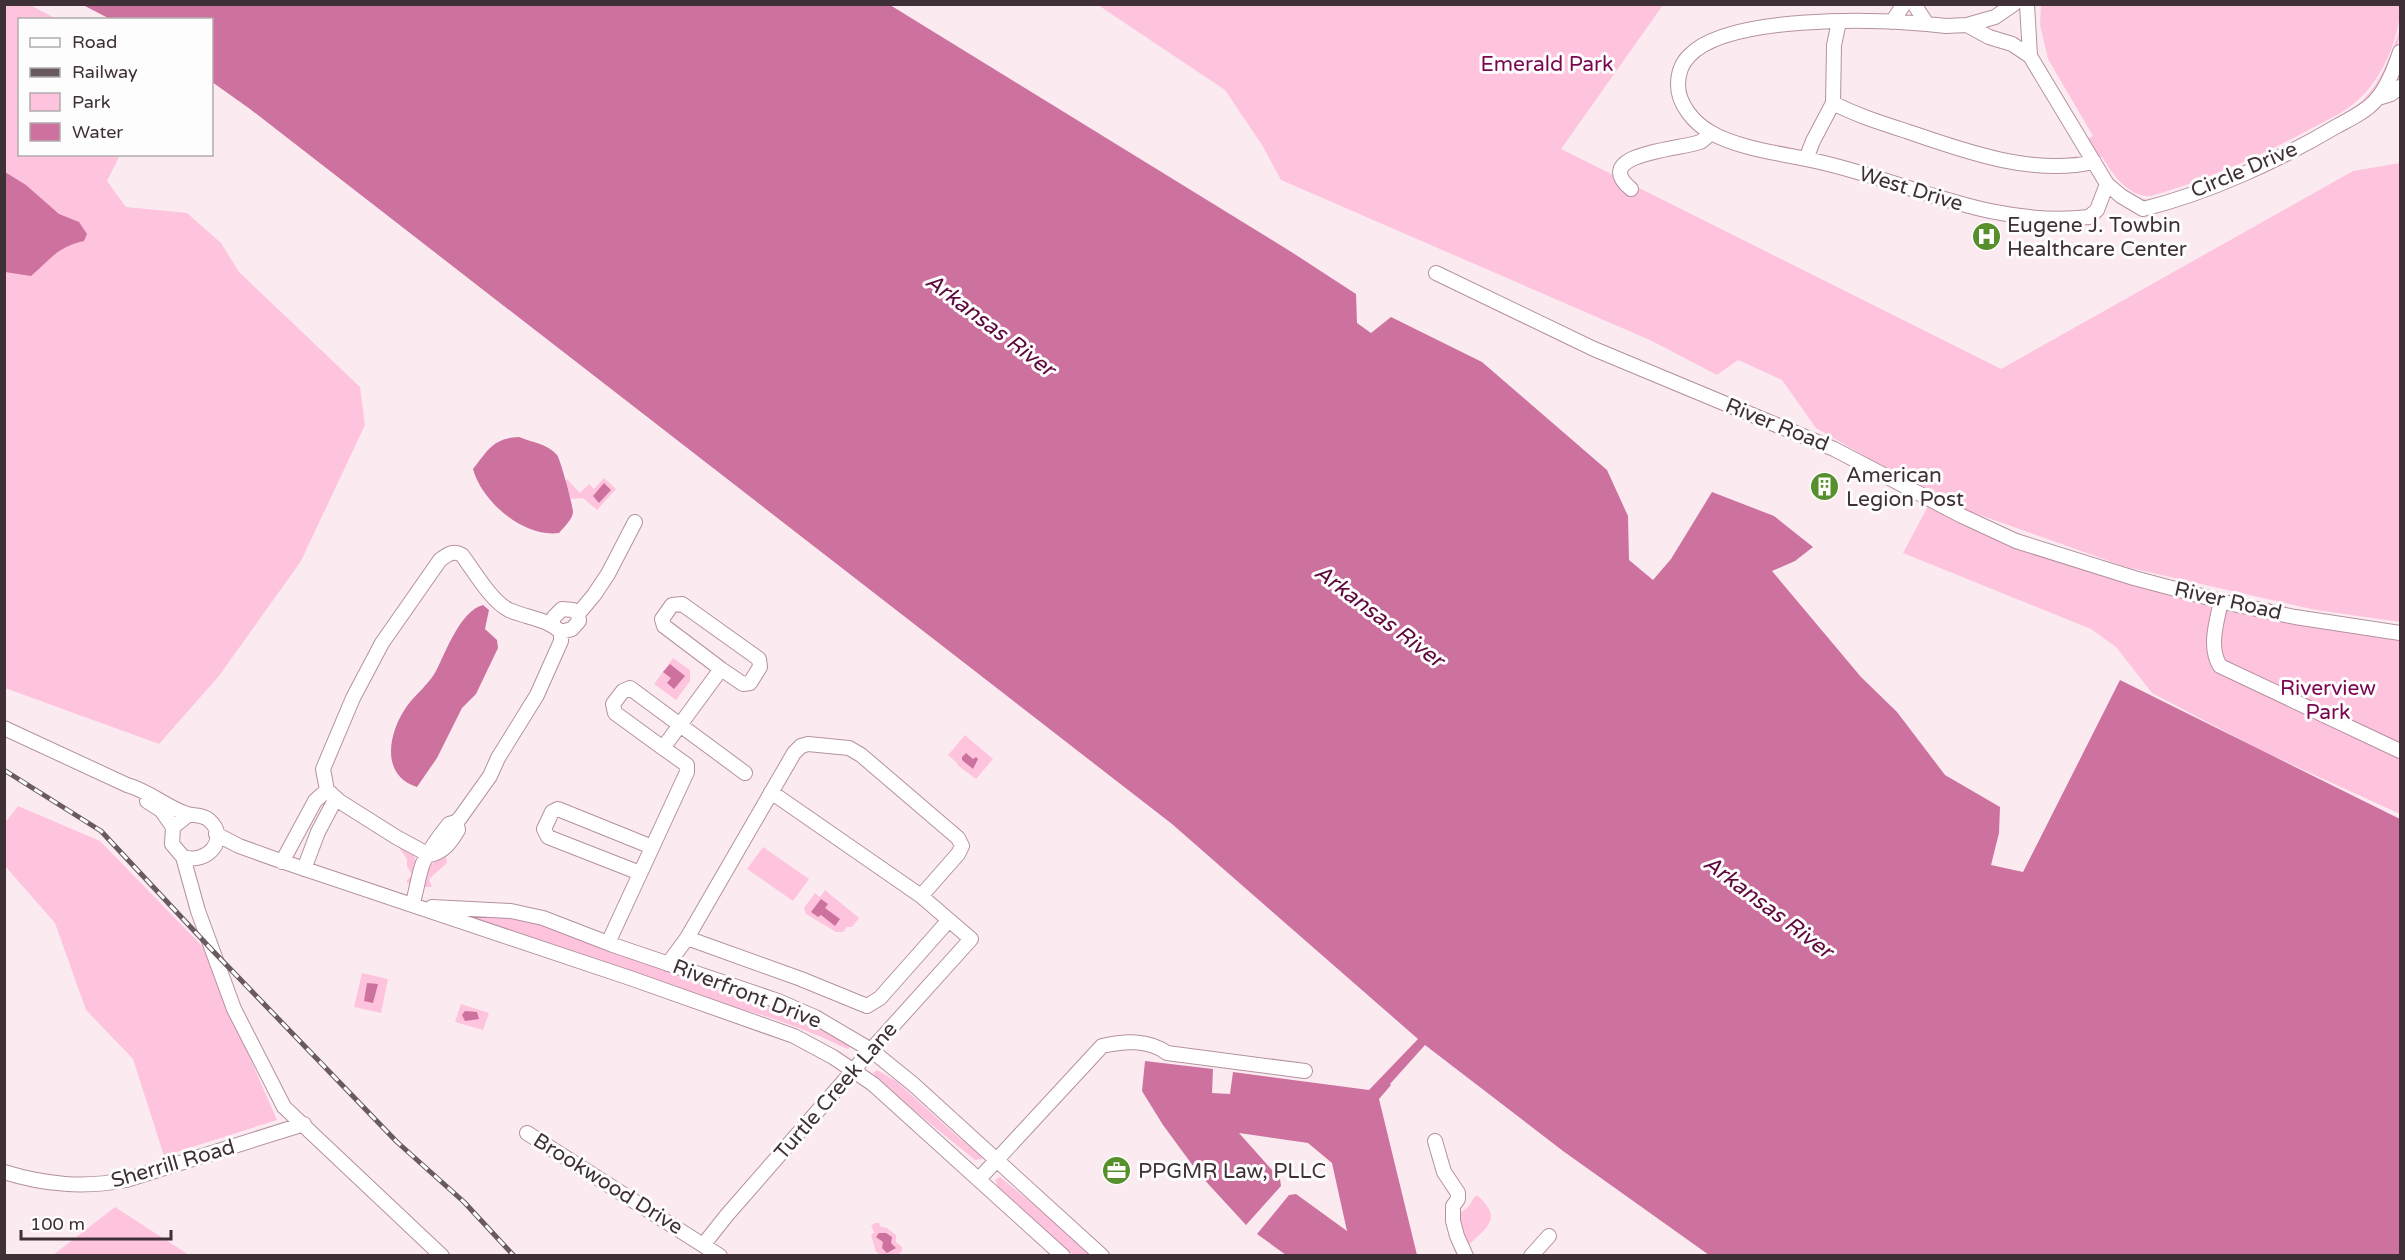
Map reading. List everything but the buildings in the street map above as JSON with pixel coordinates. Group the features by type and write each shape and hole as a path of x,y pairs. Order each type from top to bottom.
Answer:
{"street":[{"path":"1892,22 1904,4"},
{"path":"1914,4 1927,24"},
{"path":"1967,25 1995,17 2014,4"},
{"path":"2027,4 2030,56"},
{"path":"1806,159 1833,104 1834,45 1839,22"},
{"name":"West Drive","path":"1927,24 1839,22 1743,31 1711,41 1689,55 1678,77 1680,98 1687,112 1711,133 1739,143 1879,177 1985,212 2044,219 2089,217 2097,210 2107,184"},
{"name":"Circle Drive","path":"1927,24 1967,25 1989,37 2012,44 2030,56 2107,184 2121,196 2143,209 2181,198 2246,171 2320,136 2368,107 2378,98"},
{"path":"2378,98 2400,52"},
{"path":"2378,98 2391,94 2400,87"},
{"path":"1833,104 1984,156 2046,165 2076,165 2094,162"},
{"path":"1631,189 1620,176 1624,165 1652,150 1701,141 1711,133"},
{"name":"River Road","path":"1436,273 1594,349 1834,449 1962,516 2016,540 2134,578 2221,601 2295,617 2400,633"},
{"path":"578,614 608,574 635,522"},
{"path":"557,628 554,617 562,609 573,610 578,614 579,621 572,629 557,628 507,609 497,601 462,555 457,552 448,553 440,560 388,632 353,698 323,769 332,794 396,837 429,855 441,853 458,830 456,822 490,776 498,758 537,695 561,641 557,628"},
{"path":"2221,601 2213,651 2220,666 2400,751"},
{"path":"682,604 759,659 760,667 750,683 743,684 721,669 664,626 662,619 672,605 682,604"},
{"path":"663,748 721,669"},
{"path":"608,943 687,772 687,765 615,713 613,704 623,691 630,688 745,773"},
{"path":"4,728 127,785 139,788 188,815 208,819 216,834 216,844 206,856 197,879 207,933"},
{"path":"668,964 687,938 794,753 801,746 808,744 849,748 861,755 958,838 962,846 958,854 921,896"},
{"path":"127,785 160,810 173,827 172,844 183,856 192,860 206,856"},
{"path":"687,938 801,978 867,1006 880,999 949,920 921,896 771,792"},
{"path":"280,861 315,801 332,794"},
{"path":"304,869 332,794"},
{"path":"640,873 548,837 544,829 552,812 558,809 652,847"},
{"path":"173,827 188,815"},
{"path":"302,825 318,832"},
{"name":"Riverfront Drive","path":"216,834 239,846 280,861 788,1033 854,1070 873,1084 1063,1256"},
{"name":"Riverfront Drive","path":"206,856 224,852 280,861"},
{"path":"418,906 422,867 429,855"},
{"path":"183,856 198,911 234,1009 284,1107 442,1256"},
{"name":"Riverfront Drive","path":"418,906 511,910 543,918 806,1013 871,1050 913,1084 1102,1256"},
{"name":"Turtle Creek Lane","path":"704,1244 871,1050 971,939 949,920"},
{"path":"979,1179 1102,1046 1122,1041 1152,1045 1167,1053 1305,1071"},
{"name":"Sherrill Road","path":"4,1172 53,1183 82,1186 103,1184 126,1180 303,1124"},
{"name":"Brookwood Drive","path":"527,1133 720,1256"},
{"path":"1435,1141 1444,1172 1458,1192 1458,1198 1453,1206 1453,1221 1466,1256"},
{"path":"1531,1256 1549,1236"}],"green space":[{"path":"2400,4 2398,28 2390,53 2370,87 2352,105 2256,156 2194,182 2151,196 2128,189 2116,178 2102,157 2097,160 2085,140 2093,136 2048,59 2040,25 2041,5"},
{"path":"4,5 30,5 55,18 18,18 18,156 120,156 107,181 126,207 187,213 221,243 239,272 360,387 365,425 301,561 219,676 159,744 5,688"},
{"name":"Emerald Park","path":"1098,5 1663,5 1561,149 2001,369 2353,171 2400,163 2400,622 2316,610 2126,567 1946,503 1816,428 1782,380 1738,360 1717,375 1652,341 1281,180 1262,145 1225,90"},
{"path":"2400,29 2393,58 2377,86 2365,101 2324,127 2255,162 2185,191 2158,199 2141,201 2121,191 2098,163 2101,161 2124,190 2144,199 2160,197 2219,176 2290,143 2347,112 2362,101 2380,76"},
{"path":"604,478 616,489 597,510 583,498 571,499 564,482 567,479 580,493 589,484 594,489"},
{"name":"Riverview Park","path":"1928,506 1991,535 2041,554 2400,638 2400,814 2262,751 2152,693 2116,647 2091,629 1903,553"},
{"path":"673,658 690,670 690,681 676,700 654,684"},
{"path":"965,735 993,759 976,779 948,755"},
{"path":"18,806 100,841 207,951 219,987 277,1120 164,1156 133,1059 86,1010 55,923 5,866 4,824"},
{"path":"397,845 410,852 416,860 413,884 407,883 412,875 407,866 407,859"},
{"path":"763,847 809,879 793,901 747,869"},
{"path":"446,856 447,863 429,879 432,887 424,887 422,880 428,866"},
{"path":"825,890 859,918 852,927 847,927 843,932 836,932 806,914 804,908 815,893 820,897"},
{"path":"455,912 523,918 742,993 822,1025 850,1047 848,1049 784,1022 733,1007"},
{"path":"362,973 388,979 381,1013 354,1007"},
{"path":"461,1004 489,1013 483,1030 455,1022"},
{"path":"877,1070 896,1081 958,1137 981,1154 982,1159 975,1160 884,1086 873,1073"},
{"path":"1000,1177 1096,1255 1073,1255 999,1189 995,1180"},
{"path":"1475,1196 1486,1204 1491,1217 1486,1228 1467,1247 1458,1215 1469,1206"},
{"path":"115,1207 189,1255 53,1255"},
{"path":"879,1223 881,1227 887,1228 896,1235 896,1242 902,1247 898,1255 881,1255 876,1252 871,1235 874,1232 871,1226"}],"water":[{"name":"Arkansas River","path":"83,5 890,5 1356,294 1357,323 1371,333 1391,317 1482,362 1607,470 1628,516 1629,560 1653,580 1671,559 1712,492 1774,516 1813,547 1795,561 1772,571 1861,677 1897,712 1945,775 2000,807 1999,833 1991,865 2023,872 2120,680 2400,819 2400,1255 1709,1255 1563,1151 1425,1045 1379,1099 1417,1255 1286,1255 1257,1234 1289,1195 1296,1194 1347,1231 1332,1163 1308,1143 1239,1133 1280,1179 1281,1186 1246,1225 1199,1174 1163,1125 1142,1091 1145,1061 1213,1069 1212,1093 1230,1094 1233,1072 1369,1090 1418,1039 1172,824 250,109 213,83 213,18 108,18"},
{"path":"5,172 26,185 59,214 79,222 87,234 84,241 61,250 31,276 5,272"},
{"path":"519,437 549,448 559,458 573,513 559,533 532,530 506,515 485,494 473,469 492,446 503,440"},
{"path":"604,483 611,490 599,503 593,496"},
{"path":"483,605 489,610 485,629 497,640 498,648 476,694 462,708 437,758 417,787 405,781 397,773 392,763 392,739 407,706 433,676 449,643 467,615"},
{"path":"670,664 685,676 674,689 667,683 671,678 663,672"},
{"path":"966,753 973,759 976,757 978,759 973,769 962,760"},
{"path":"821,899 828,904 825,908 840,919 835,926 821,915 818,917 811,912"},
{"path":"367,983 378,984 373,1003 364,1001"},
{"path":"465,1011 477,1012 479,1019 465,1021 462,1015"},
{"path":"879,1233 886,1233 892,1237 891,1243 896,1248 887,1253 882,1248 883,1242 876,1237"}],"railway":[{"path":"4,770 101,831 397,1142 464,1202 514,1256"}],"place":[{"name":"Eugene J. Towbin Healthcare Center","path":"1986,237"},
{"name":"American Legion Post","path":"1825,487"},
{"name":"PPGMR Law, PLLC","path":"1117,1171"}]}
